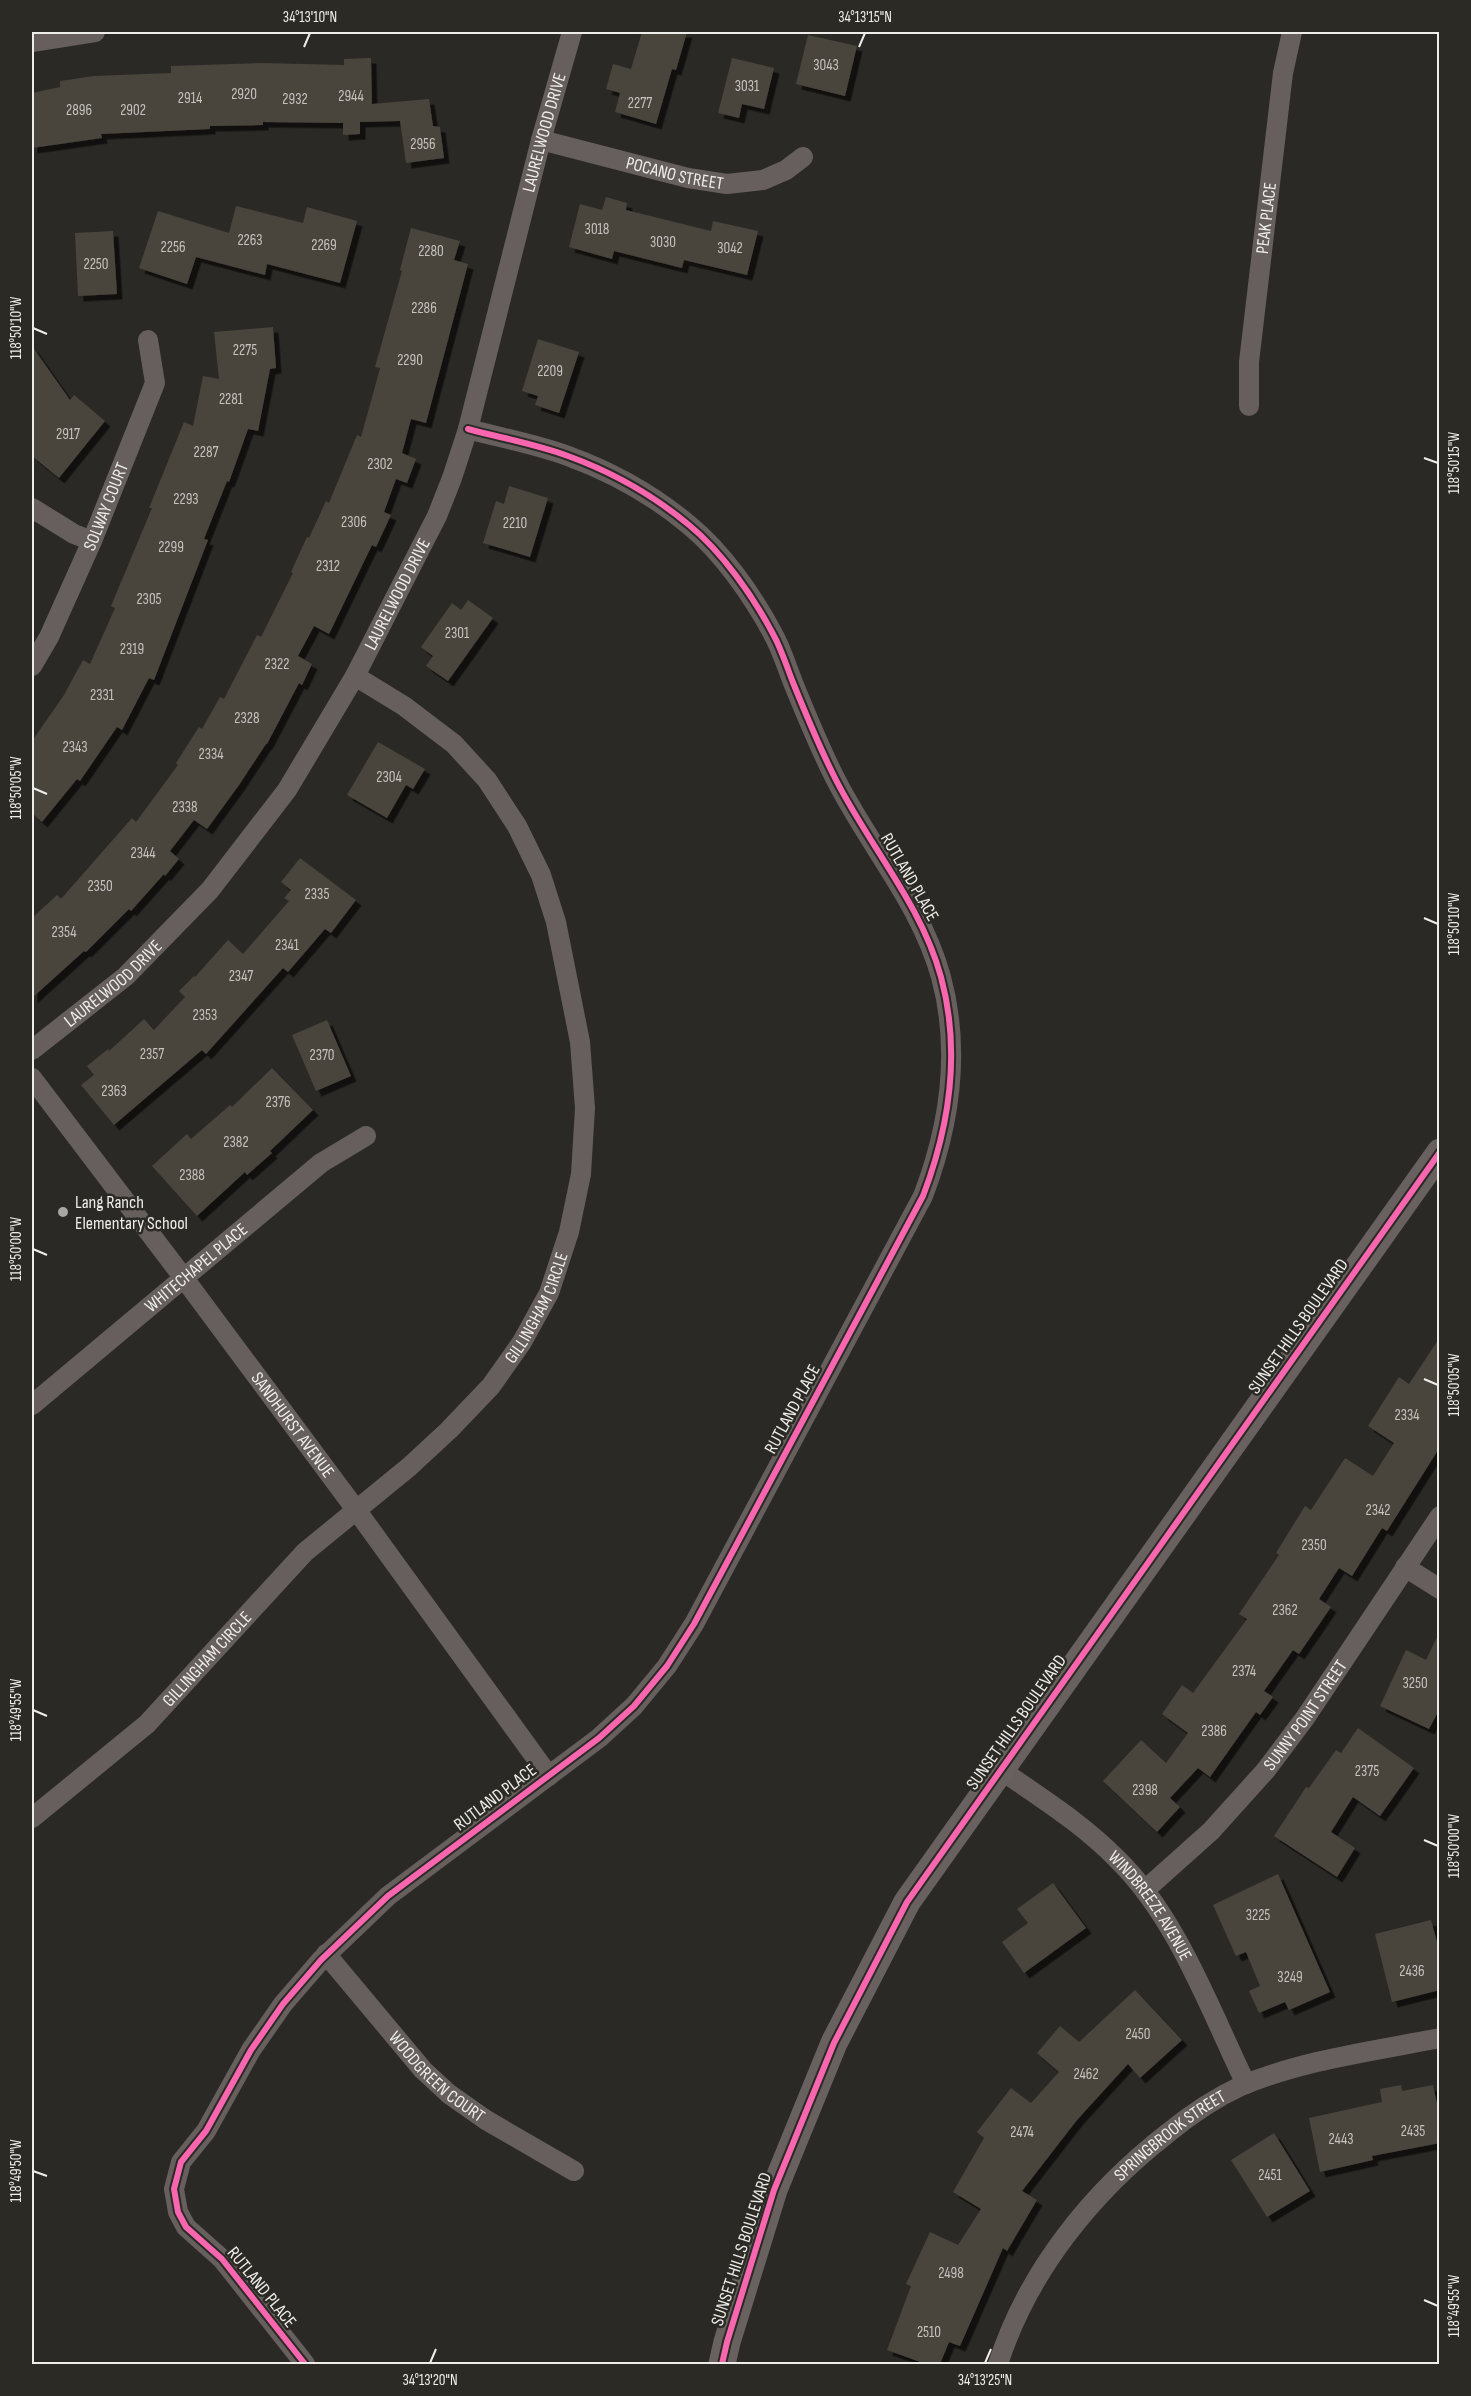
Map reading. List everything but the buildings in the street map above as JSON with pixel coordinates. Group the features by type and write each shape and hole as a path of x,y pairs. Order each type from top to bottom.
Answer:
{"street":[{"path":"32,42 95,32"},
{"name":"LAURELWOOD DRIVE","path":"32,1050 126,976 210,890 287,790 356,676 437,516 452,478 468,429 541,140 572,32"},
{"name":"PEAK PLACE","path":"1249,406 1249,362 1283,74 1292,32"},
{"name":"POCANO STREET","path":"541,140 688,178 727,184 763,180 786,170 803,157"},
{"name":"SOLWAY COURT","path":"32,666 49,637 92,541 155,383 148,340"},
{"name":"RUTLAND PLACE","path":"305,2364 222,2259 186,2227 177,2212 174,2189 181,2162 206,2131 251,2050 284,2004 326,1954 388,1896 599,1738 634,1706 667,1666 694,1624 923,1196 937,1161 946,1123 951,1084 952,1042 941,978 920,920 837,782 809,723 774,635 738,577 690,525 629,482 567,455 468,429"},
{"path":"32,508 74,534 92,541"},
{"name":"GILLINGHAM CIRCLE","path":"32,1818 147,1724 305,1552 357,1511 449,1430 491,1386 522,1342 549,1293 569,1232 581,1174 585,1108 580,1042 556,922 541,875 517,826 487,780 454,744 404,706 356,676"},
{"name":"SANDHURST AVENUE","path":"32,1078 357,1511 549,1776"},
{"name":"WHITECHAPEL PLACE","path":"32,1405 321,1163 366,1136"},
{"name":"SUNSET HILLS BOULEVARD","path":"722,2364 774,2190 834,2043 907,1902 1440,1152"},
{"name":"SUNNY POINT STREET","path":"1145,1890 1211,1831 1266,1770 1305,1718 1440,1516"},
{"path":"1405,1566 1440,1589"},
{"name":"WINDBREEZE AVENUE","path":"1001,1770 1092,1835 1119,1860 1145,1890 1179,1946 1246,2084"},
{"name":"WOODGREEN COURT","path":"326,1954 423,2070 449,2094 486,2120 574,2171"},
{"name":"SPRINGBROOK STREET","path":"998,2364 1027,2298 1054,2252 1091,2203 1134,2159 1190,2115 1246,2084 1298,2067 1440,2038"}],"cycle path":[{"path":"305,2364 222,2259 186,2227 178,2212 174,2189 181,2162 206,2131 251,2050 283,2004 321,1960 388,1896 599,1738 634,1706 667,1666 694,1624 923,1196 940,1142 950,1088 950,1032 947,1005 932,950 908,900 849,805 814,733 776,640 736,575 689,525 631,485 600,469 556,452 468,429"},
{"path":"722,2364 774,2190 834,2043 907,1902 1440,1152"}],"place":[{"name":"Lang Ranch Elementary School","path":"63,1212"}]}
